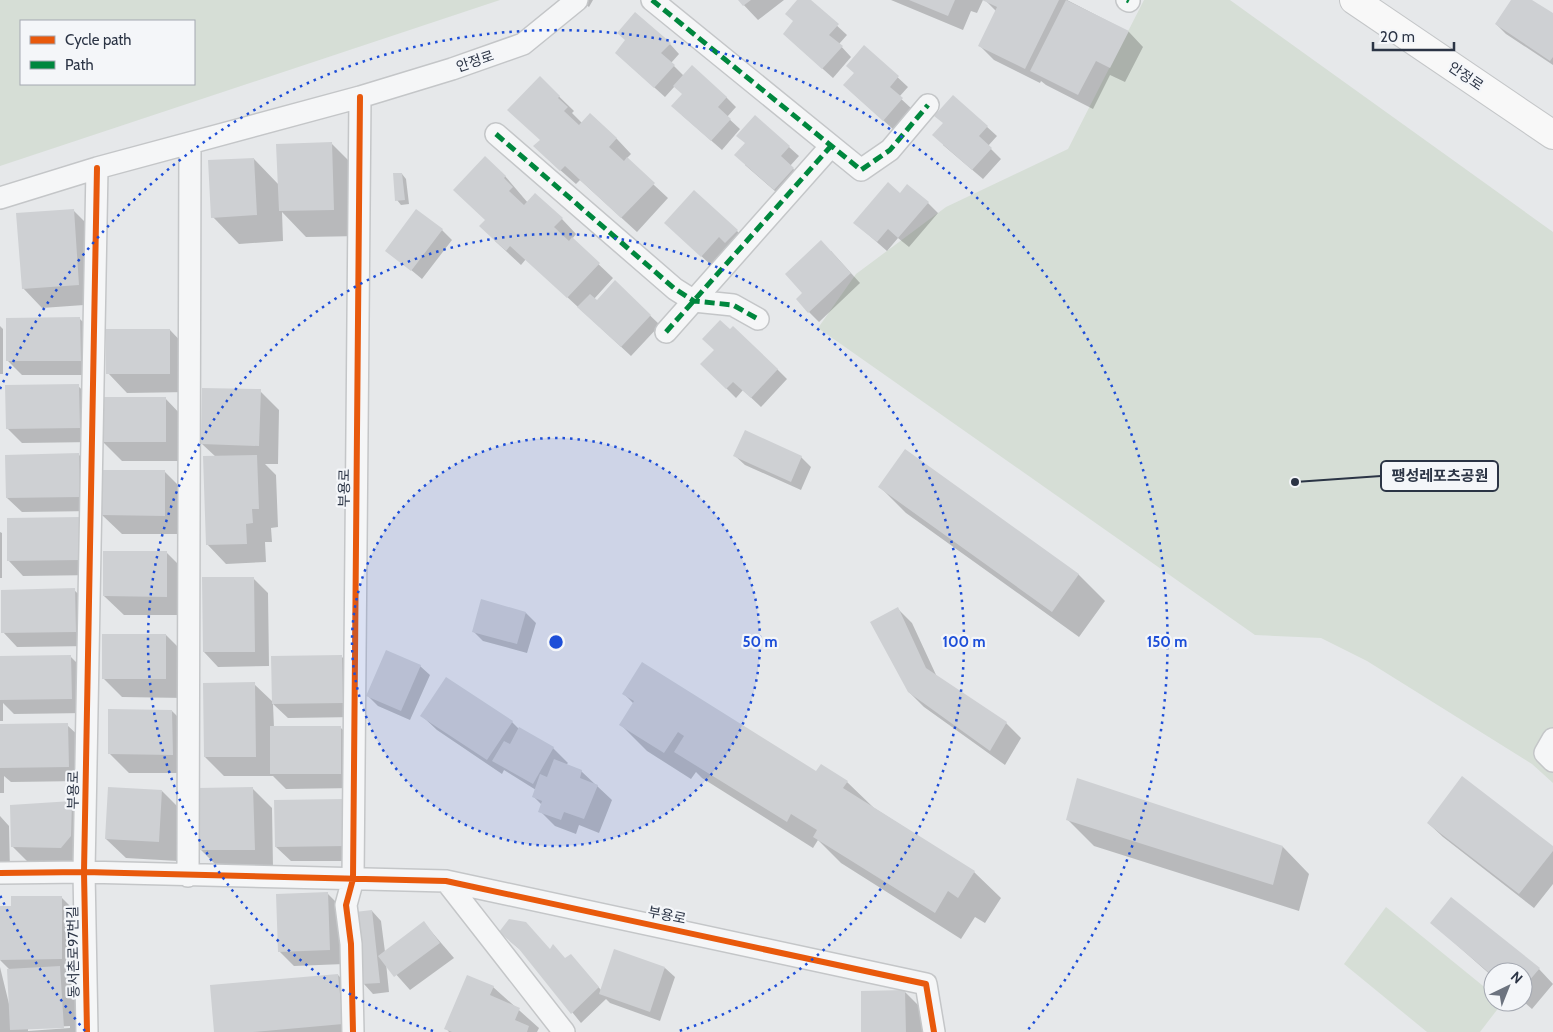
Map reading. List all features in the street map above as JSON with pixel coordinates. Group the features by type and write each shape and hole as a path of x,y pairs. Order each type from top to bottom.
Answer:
{"main road":[{"name":"안정로","path":"1354,0 1553,134"}],"street":[{"name":"안정로","path":"0,198 98,168 360,98 523,44 577,0"},
{"path":"652,0 861,170 890,150 928,105"},
{"name":"부용로","path":"352,880 360,98"},
{"path":"496,134 675,290 694,301 733,305 758,318"},
{"path":"188,876 190,144"},
{"path":"666,332 831,146"},
{"name":"부용로","path":"84,872 98,168"},
{"path":"1553,740 1545,753 1553,760"},
{"name":"부용로","path":"0,873 84,872 352,880 446,880 926,984 934,1032"},
{"name":"동서촌로97번길","path":"84,872 87,1032"},
{"path":"352,880 346,905 351,944 353,1032"},
{"path":"446,880 564,1032"}],"shaded area":[{"path":"0,0 500,0 0,166"},
{"path":"1144,0 1230,0 1553,232 1553,783 1532,764 1367,661 1321,638 1255,635 818,328 856,274 946,207 1068,149"},
{"path":"1386,907 1483,986 1483,1012 1495,1012 1480,1032 1427,1032 1344,964"}],"building":[{"path":"738,0 751,0 743,6"},
{"path":"797,0 811,0 839,24 829,35 843,46 822,69 783,34 793,21 785,14"},
{"path":"909,0 955,0 948,16"},
{"path":"982,0 1059,0 1025,69 978,46 997,7"},
{"path":"1066,0 1129,31 1110,68 1096,61 1078,95 1030,71"},
{"path":"1511,0 1532,0 1553,13 1553,57 1550,61 1495,24"},
{"path":"635,12 671,43 661,53 675,65 654,88 615,53 625,40 617,33"},
{"path":"864,45 899,76 890,87 903,98 883,121 843,85 854,73 846,66"},
{"path":"692,65 727,97 718,107 731,119 711,141 671,106 682,94 673,86"},
{"path":"540,76 560,96 558,98 568,107 564,111 579,125 590,113 617,138 609,147 624,161 627,157 655,183 621,218 565,166 560,171 533,146 540,140 507,110"},
{"path":"953,95 988,126 979,136 992,148 972,170 932,135 943,123 934,116"},
{"path":"755,115 790,146 781,156 794,168 774,190 734,155 745,143 736,136"},
{"path":"332,142 334,210 279,211 276,144"},
{"path":"485,156 506,176 504,178 513,187 509,191 524,205 535,193 563,218 554,227 569,241 572,237 600,263 567,298 510,246 506,251 479,226 485,220 453,190"},
{"path":"254,158 257,215 211,218 208,160"},
{"path":"393,173 402,173 405,200 395,201"},
{"path":"888,182 900,193 907,184 929,202 898,238 888,229 877,242 853,223"},
{"path":"694,190 738,230 725,243 719,237 701,257 664,223"},
{"path":"74,209 79,285 22,289 16,213"},
{"path":"416,209 443,229 411,271 385,251"},
{"path":"821,240 851,273 808,313 796,299 802,293 785,274"},
{"path":"615,280 651,315 621,347 577,307 590,294 597,300"},
{"path":"80,317 81,361 6,361 6,318"},
{"path":"720,320 730,329 733,326 778,369 751,398 733,382 726,389 700,364 714,350 702,339"},
{"path":"106,329 170,329 170,374 106,374"},
{"path":"79,384 80,428 6,429 5,385"},
{"path":"202,388 261,389 259,446 201,444"},
{"path":"101,397 166,397 166,442 102,442"},
{"path":"745,430 802,456 791,482 733,456"},
{"path":"905,449 1079,574 1052,612 878,487"},
{"path":"79,453 80,497 6,498 5,455"},
{"path":"257,455 259,509 252,509 253,523 246,524 247,544 206,545 203,456"},
{"path":"101,470 165,470 165,516 101,515"},
{"path":"81,517 81,560 7,561 7,518"},
{"path":"103,551 167,551 167,597 103,596"},
{"path":"202,577 254,577 255,652 203,652"},
{"path":"75,588 76,632 1,633 1,590"},
{"path":"481,599 526,612 517,644 472,632"},
{"path":"898,607 926,668 1007,722 990,751 908,692 870,622"},
{"path":"102,634 166,634 166,679 102,679"},
{"path":"386,650 421,665 401,711 366,696"},
{"path":"71,655 72,699 0,700 0,656"},
{"path":"342,655 343,703 272,704 271,656"},
{"path":"642,662 816,771 821,764 848,781 843,788 975,871 958,898 948,891 935,913 813,837 817,830 791,814 787,822 674,752 684,736 678,732 664,753 619,725 634,701 622,694"},
{"path":"446,677 513,721 487,760 420,716"},
{"path":"255,682 256,757 204,757 203,683"},
{"path":"108,709 172,710 173,755 108,754"},
{"path":"68,723 69,767 0,768 0,724"},
{"path":"270,726 341,726 341,774 270,774"},
{"path":"519,727 554,747 533,784 492,761 504,741 510,744"},
{"path":"554,759 582,770 580,778 598,785 584,819 564,812 561,820 538,812 542,801 532,797 540,774 547,777"},
{"path":"1462,776 1553,846 1553,851 1519,894 1427,823"},
{"path":"1077,778 1283,846 1273,885 1066,820"},
{"path":"108,787 162,790 159,842 105,839"},
{"path":"253,787 255,850 200,850 198,788"},
{"path":"345,799 346,846 275,847 274,800"},
{"path":"72,801 71,836 61,848 11,847 10,805"},
{"path":"328,892 330,950 278,952 276,894"},
{"path":"11,896 62,896 62,959 0,960 0,906 11,906"},
{"path":"1451,897 1532,962 1483,962 1483,968 1430,923"},
{"path":"372,910 380,983 362,984 355,912"},
{"path":"509,919 526,922 550,949 553,944 565,958 571,954 599,987 571,1014 519,949 499,932"},
{"path":"424,921 440,943 394,977 378,956"},
{"path":"614,949 665,967 650,1012 599,994"},
{"path":"1533,962 1540,968 1533,976"},
{"path":"60,966 64,1028 10,1030 7,969"},
{"path":"338,974 343,1024 253,1032 214,1032 210,985"},
{"path":"467,975 494,986 490,995 520,1008 515,1020 529,1026 527,1032 452,1032 444,1029"},
{"path":"905,990 906,1032 861,1032 861,991"}],"marked path":[{"path":"652,0 861,170 890,150 928,105"},
{"path":"496,134 675,289 694,301 733,305 758,319"},
{"path":"666,332 831,146"}],"cycle path":[{"path":"353,1032 351,944 346,905 353,879 360,97"},
{"path":"87,1032 84,872 97,168"},
{"path":"0,873 84,872 446,881 926,984 934,1032"}],"place":[{"name":"팽성레포츠공원","path":"1295,482"}]}
